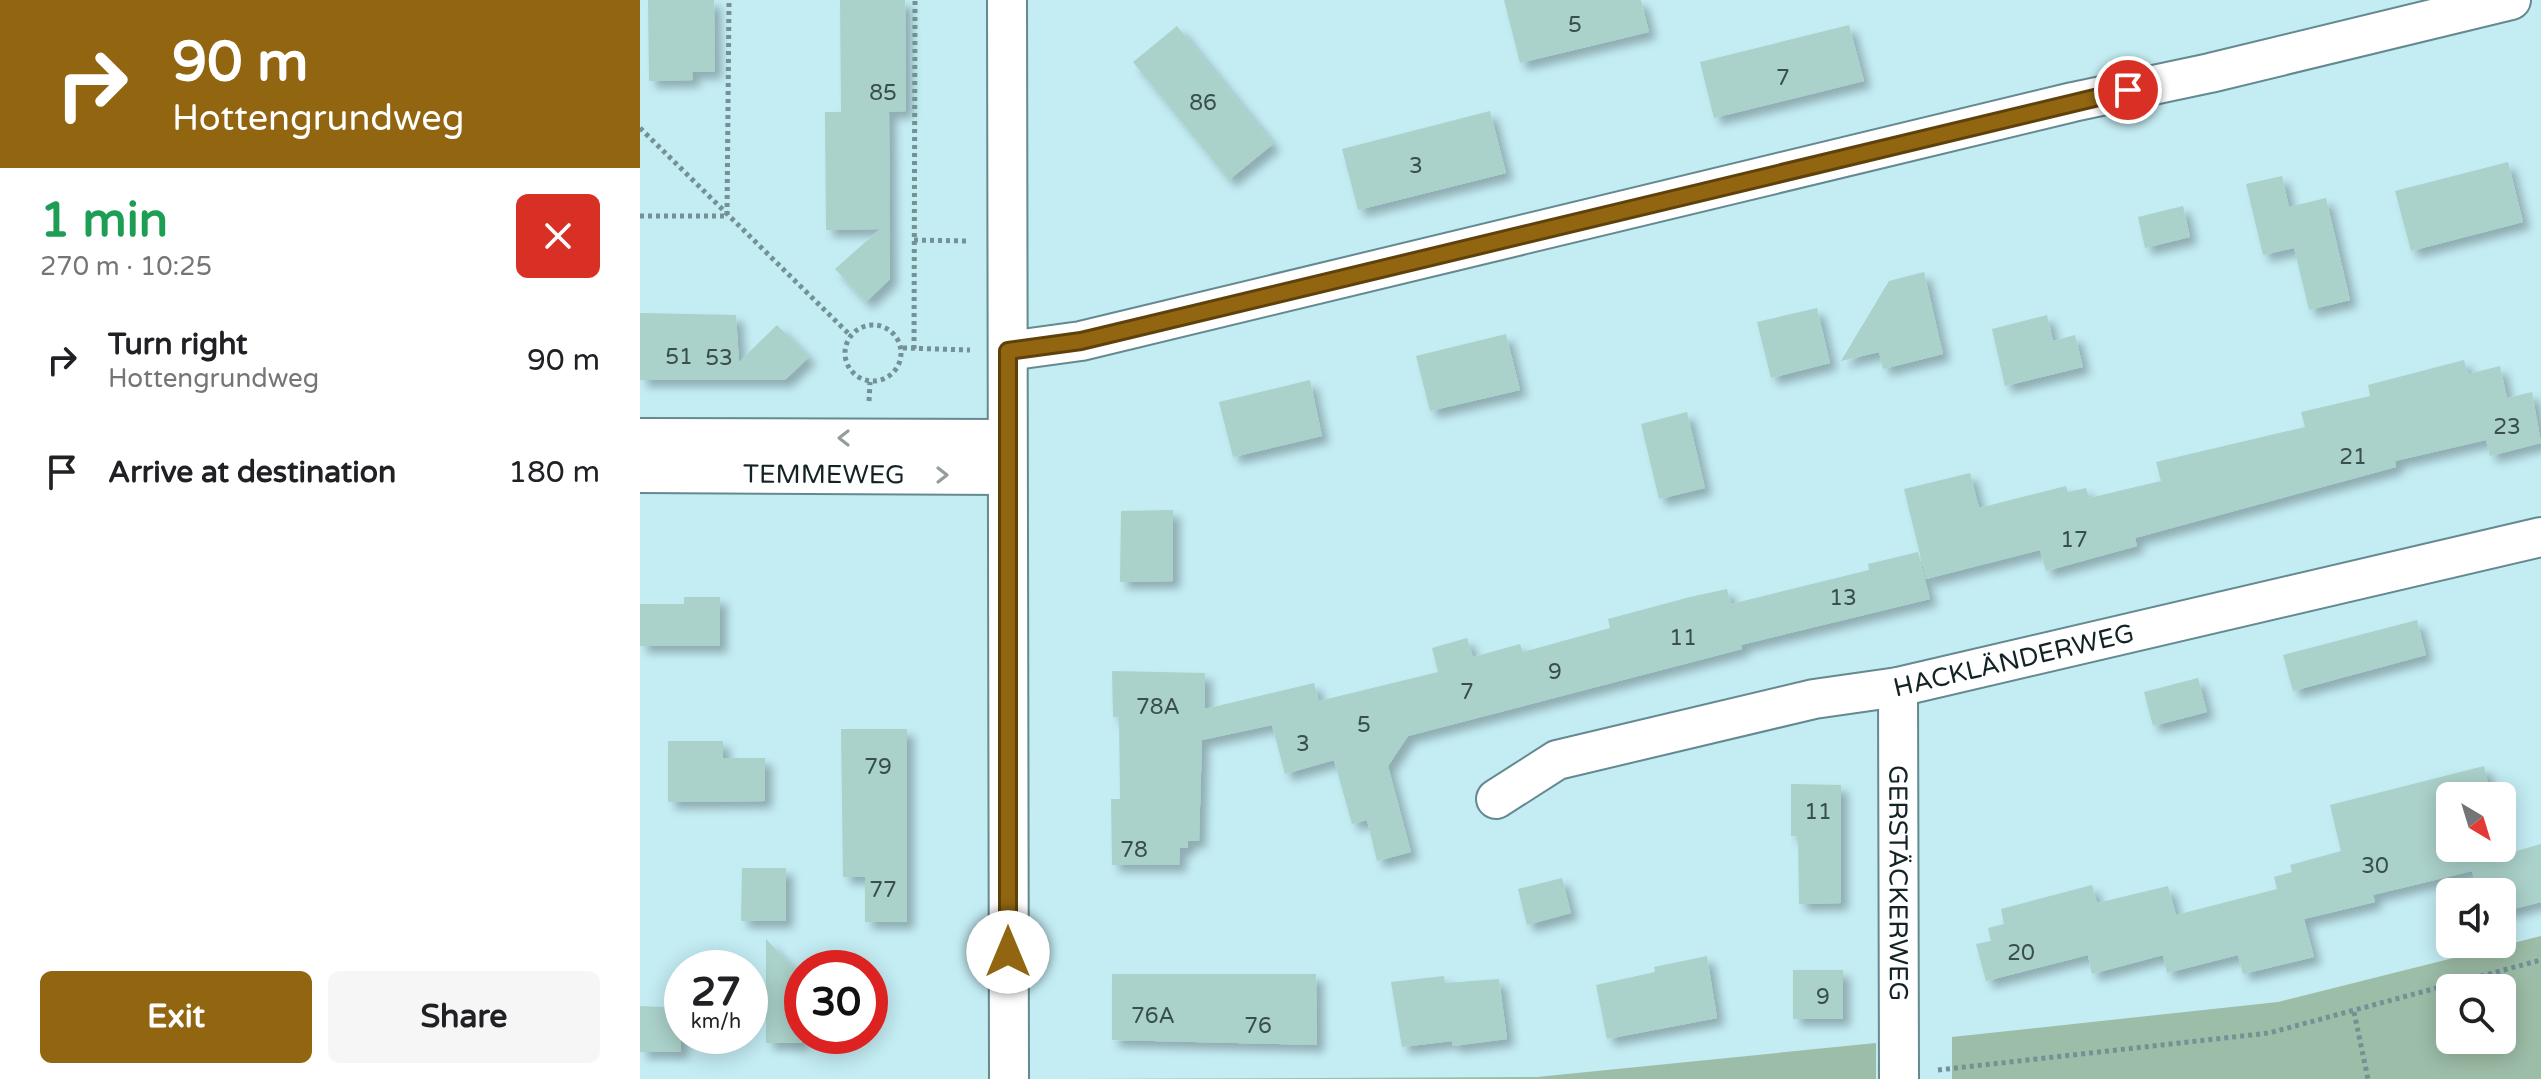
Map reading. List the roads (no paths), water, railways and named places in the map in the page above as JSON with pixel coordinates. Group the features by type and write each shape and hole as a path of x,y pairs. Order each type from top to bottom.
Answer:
{"street":[{"path":"1007,0 1009,1079"},
{"path":"1008,351 1081,341 2057,105 2210,73 2511,0"},
{"name":"TEMMEWEG","path":"640,438 1007,457"},
{"name":"TEMMEWEG","path":"640,473 1007,457"},
{"name":"HACKLÄNDERWEG","path":"1496,799 1557,760 1814,699 1898,687 2541,537"},
{"name":"GERSTÄCKERWEG","path":"1898,687 1899,1077"}]}
